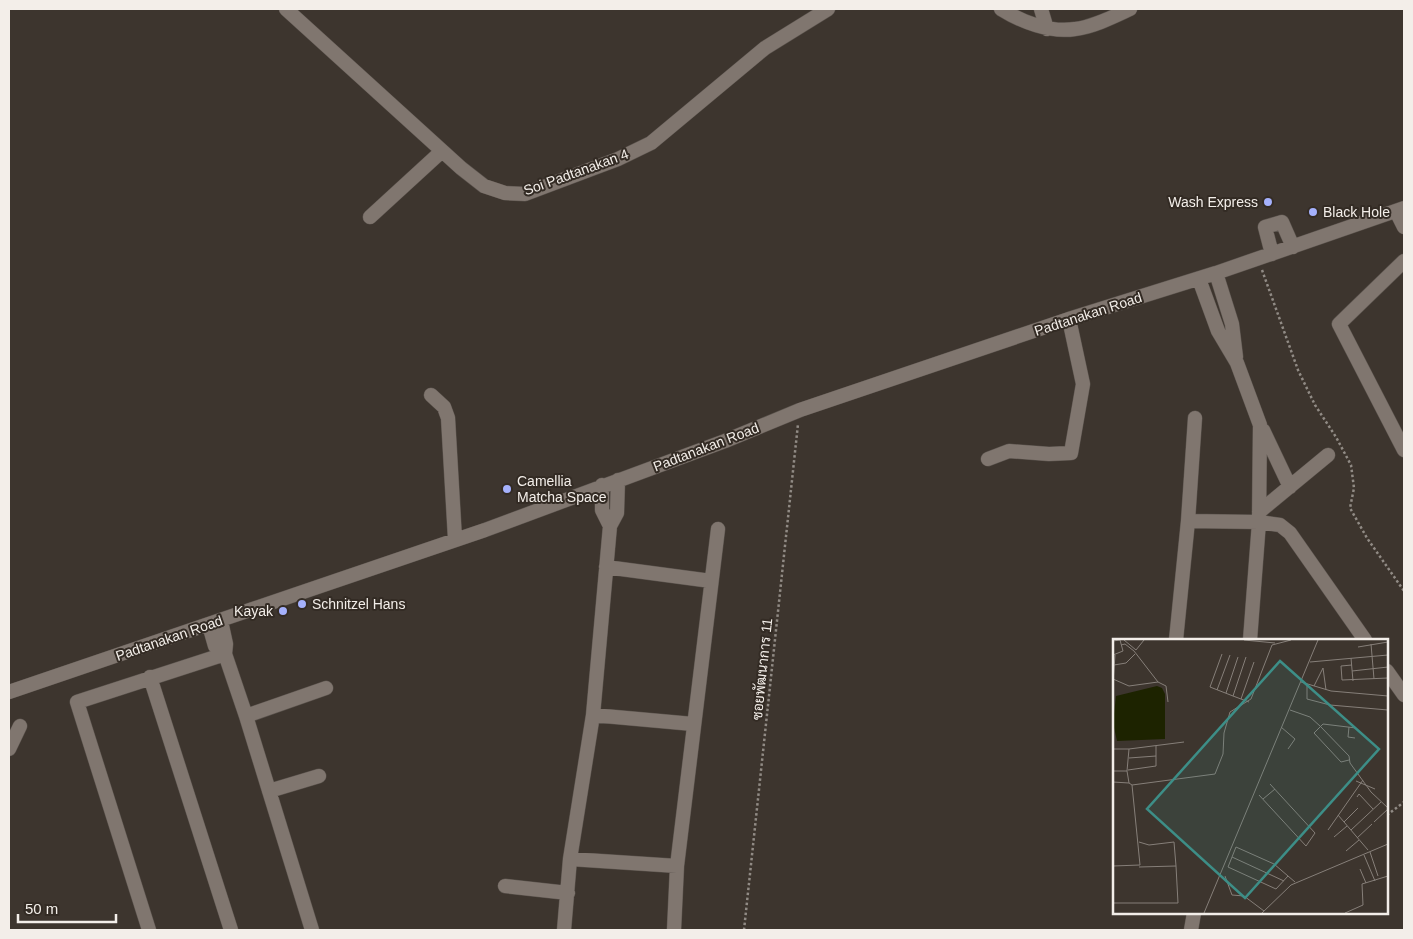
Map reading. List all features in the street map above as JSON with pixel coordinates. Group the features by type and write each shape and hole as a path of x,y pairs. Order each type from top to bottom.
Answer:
{"street":[{"name":"Soi Padtanakan 4","path":"286,9 442,151 484,186 505,194 525,194 618,159 650,143 765,48 828,9"},
{"path":"1001,9 1014,17 1047,29 1075,29 1130,9"},
{"path":"1041,9 1047,29"},
{"path":"370,217 442,151"},
{"path":"1400,209 1404,227"},
{"name":"Padtanakan Road","path":"9,692 486,530 725,441 800,410 1069,319 1258,259 1400,209"},
{"path":"1272,254 1265,227 1282,222 1293,247"},
{"path":"1404,261 1339,324 1404,450"},
{"path":"1216,273 1232,324 1237,363"},
{"path":"1198,279 1218,331 1237,363 1260,425 1290,486"},
{"path":"988,458 1008,451 1049,454 1071,453 1083,384 1069,319"},
{"path":"431,395 444,407 448,418 455,539"},
{"path":"1176,639 1188,521 1195,418"},
{"path":"1250,639 1259,517 1260,425"},
{"path":"1259,517 1290,486 1328,454"},
{"path":"564,930 570,859 593,715 610,526 617,513 618,480"},
{"path":"602,486 602,510 610,526"},
{"path":"1188,521 1259,517 1280,525 1290,533 1364,639"},
{"path":"674,930 677,866 718,529"},
{"path":"606,567 711,581"},
{"path":"215,623 226,644 224,654 246,716 312,930"},
{"path":"149,930 77,702 224,654"},
{"path":"1388,675 1404,695"},
{"path":"150,677 231,930"},
{"path":"246,716 326,688"},
{"path":"593,715 693,724"},
{"path":"9,749 20,726"},
{"path":"269,791 319,776"},
{"path":"570,859 677,866"},
{"path":"505,886 568,893"},
{"path":"1191,930 1194,914"}],"path":[{"path":"1258,259 1298,370 1315,405 1336,437 1350,465 1354,488 1350,508 1366,538 1404,591"},
{"name":"ซอยพัฒนาการ 11","path":"744,930 800,410"},
{"path":"1388,814 1404,802"}],"place":[{"name":"Wash Express","path":"1268,202"},
{"name":"Black Hole","path":"1313,212"},
{"name":"Camellia Matcha Space","path":"507,489"},
{"name":"Schnitzel Hans","path":"302,604"},
{"name":"Kayak","path":"283,611"}]}
